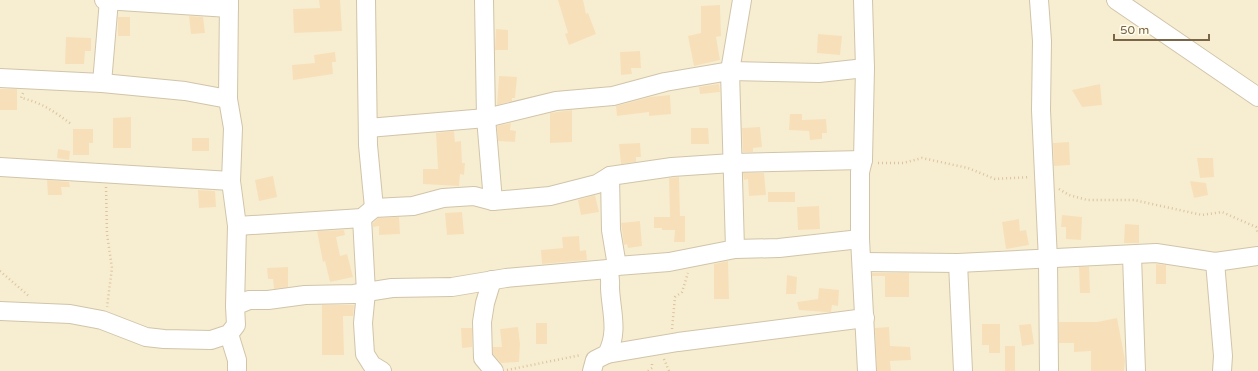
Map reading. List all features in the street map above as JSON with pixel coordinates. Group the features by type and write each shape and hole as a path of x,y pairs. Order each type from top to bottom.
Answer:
{"street":[{"path":"0,311 70,314 102,320 146,337 164,339 211,340 228,334 236,325 237,226 232,181 233,128 228,99 229,4 104,0"},
{"path":"102,83 108,0"},
{"path":"366,0 368,213 366,292 363,323 365,354 372,365 382,371"},
{"path":"484,0 486,118 492,201"},
{"path":"735,249 732,163 733,112 730,71 742,0"},
{"path":"863,0 865,68 863,160 860,172 860,239 867,371"},
{"path":"1039,0 1042,41 1041,110 1048,260 1049,371"},
{"path":"1116,0 1258,97"},
{"path":"368,128 486,118 556,101 613,96 665,82 730,71 819,73 865,68"},
{"path":"0,78 102,83 185,91 228,99"},
{"path":"237,226 368,213 413,206 443,198 474,196 492,201 550,196 597,184 610,176 672,167 732,163 863,160"},
{"path":"0,167 57,172 106,173 232,181"},
{"path":"607,354 615,334 610,288 612,268 610,176"},
{"path":"235,306 249,300 268,300 305,295 354,294 392,288 452,288 506,278 669,262 735,249 779,248 860,239"},
{"path":"862,262 958,263 1132,256 1156,253 1215,262 1258,256"},
{"path":"1132,256 1136,371"},
{"path":"1215,262 1223,356 1222,371"},
{"path":"958,263 963,371"},
{"path":"492,280 485,303 482,322 484,358 500,370"},
{"path":"592,371 596,360 607,354 667,344 864,318"},
{"path":"228,334 237,360 237,371"}],"path":[{"path":"21,98 41,104 70,124"},
{"path":"863,160 892,164 922,158 968,168 995,178 1010,179 1028,176 1069,195 1088,200 1134,200 1202,215 1222,212 1256,227 1258,234"},
{"path":"102,320 107,306 112,268 107,234 105,192 106,173"},
{"path":"667,344 674,324 675,297 682,292 687,280 692,257"},
{"path":"0,271 47,312"},
{"path":"500,370 585,354"}],"shaded area":[{"path":"0,0 1258,0 1258,371 0,371"}],"building":[{"path":"319,0 340,0 342,31 294,33 293,9 320,8"},
{"path":"558,0 583,0 586,14 588,13 596,34 569,45 565,34 568,33"},
{"path":"720,5 721,36 716,37 720,60 694,66 688,36 701,33 701,6"},
{"path":"189,16 203,17 205,33 191,34"},
{"path":"118,17 130,17 130,36 118,36"},
{"path":"496,29 508,30 508,50 495,50"},
{"path":"818,34 842,36 840,55 817,53"},
{"path":"66,37 91,38 91,51 85,51 84,64 65,64"},
{"path":"640,51 641,68 631,68 632,74 621,75 620,52"},
{"path":"335,52 336,62 332,62 333,74 293,80 292,65 315,63 314,55"},
{"path":"499,76 517,77 515,98 512,98 512,101 497,105"},
{"path":"719,84 720,92 700,94 699,87"},
{"path":"1100,84 1102,105 1082,107 1072,90"},
{"path":"0,89 17,89 17,110 0,110"},
{"path":"670,95 671,114 649,116 649,112 617,116 616,106 650,97"},
{"path":"572,110 572,142 550,143 550,113"},
{"path":"790,114 802,114 802,120 826,119 827,133 822,133 822,139 810,140 809,131 789,130"},
{"path":"131,117 131,148 113,148 113,118"},
{"path":"511,123 510,130 516,131 515,142 498,141 497,126"},
{"path":"760,127 762,147 753,148 753,152 743,152 742,128"},
{"path":"691,128 708,128 709,144 691,144"},
{"path":"73,129 93,129 93,143 89,143 89,155 73,155"},
{"path":"454,131 455,142 461,141 462,163 465,163 464,175 460,174 459,186 423,184 423,169 438,169 436,133"},
{"path":"192,138 209,138 209,151 192,151"},
{"path":"1069,142 1070,165 1054,166 1053,143"},
{"path":"640,143 641,157 636,157 636,162 621,164 619,144"},
{"path":"58,149 70,151 69,160 57,158"},
{"path":"1197,158 1213,158 1214,177 1200,178"},
{"path":"743,173 764,173 766,195 749,196 748,179 744,180"},
{"path":"273,176 277,197 259,201 255,180"},
{"path":"679,177 680,216 685,216 685,242 674,242 675,230 662,230 662,228 654,228 654,217 670,217 669,178"},
{"path":"47,180 69,182 70,187 61,187 62,195 48,195"},
{"path":"1190,181 1206,183 1208,195 1194,198"},
{"path":"198,190 215,191 216,207 199,208"},
{"path":"768,192 795,192 795,202 768,202"},
{"path":"595,195 599,212 581,215 578,200"},
{"path":"819,206 820,229 798,230 797,207"},
{"path":"462,212 464,234 447,235 445,213"},
{"path":"1062,215 1082,217 1081,240 1066,239 1066,227 1061,227"},
{"path":"399,217 400,234 379,235 379,226 373,227 373,223 378,218"},
{"path":"1019,219 1020,231 1026,230 1029,245 1006,249 1002,222"},
{"path":"640,221 642,246 628,248 627,244 624,245 621,223"},
{"path":"1125,224 1139,225 1139,243 1124,243"},
{"path":"344,230 345,235 336,237 340,256 347,254 353,277 330,282 325,261 323,262 317,231"},
{"path":"579,236 580,251 586,250 587,260 542,264 541,250 563,248 562,237"},
{"path":"728,261 729,299 714,299 714,264"},
{"path":"1156,264 1166,265 1166,284 1156,284"},
{"path":"288,267 288,287 274,289 273,279 268,279 267,268"},
{"path":"1079,267 1089,267 1090,293 1080,293"},
{"path":"872,273 909,273 909,297 885,297 885,276 872,276"},
{"path":"787,275 797,277 796,294 786,294"},
{"path":"819,288 839,290 838,306 832,305 831,312 799,310 797,302 818,299"},
{"path":"322,305 354,305 353,316 343,316 344,355 322,355"},
{"path":"1117,318 1125,360 1124,371 1091,371 1091,351 1074,352 1074,343 1059,343 1059,322 1097,322"},
{"path":"536,323 547,323 547,344 536,344"},
{"path":"982,324 1000,324 1000,353 989,353 989,345 982,345"},
{"path":"1031,324 1034,344 1022,346 1019,325"},
{"path":"518,327 520,344 519,362 501,363 493,354 493,347 502,347 500,329"},
{"path":"889,327 890,346 910,347 911,360 890,361 891,371 877,371 875,328"},
{"path":"461,328 472,328 472,347 462,348"},
{"path":"1005,346 1015,346 1015,371 1005,371"}]}
